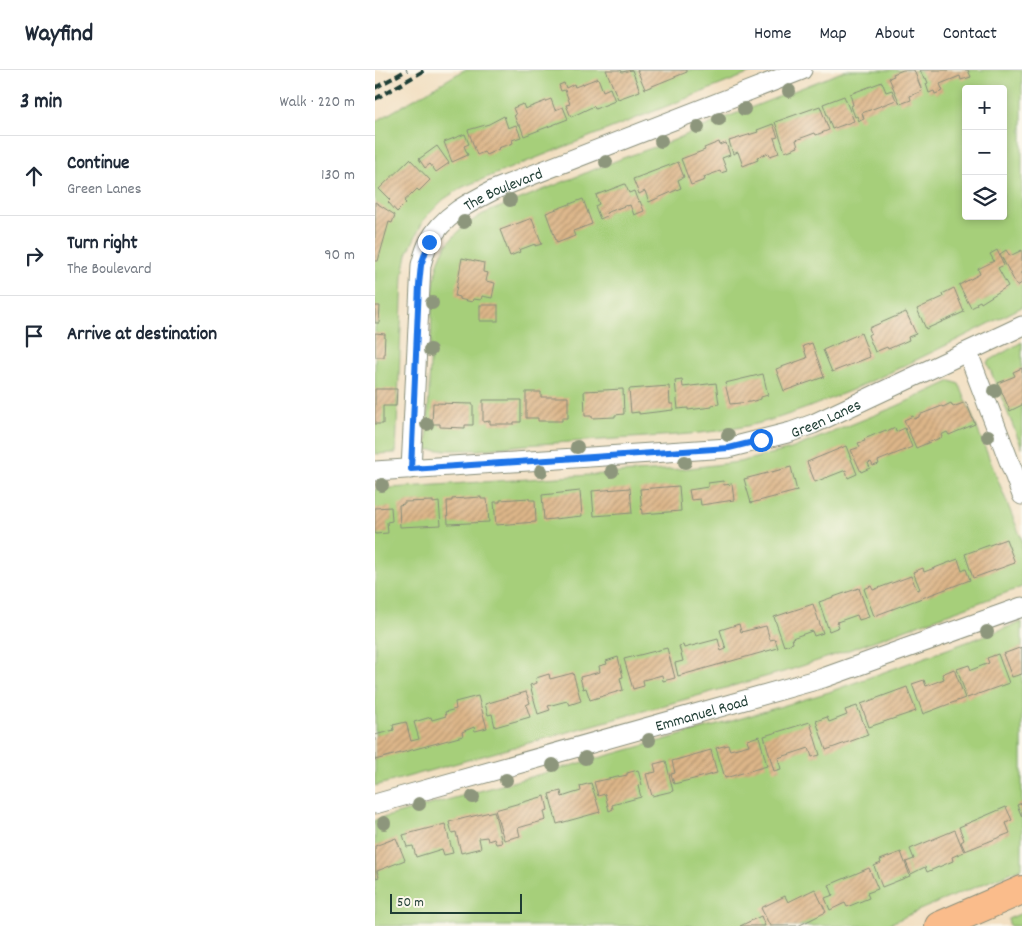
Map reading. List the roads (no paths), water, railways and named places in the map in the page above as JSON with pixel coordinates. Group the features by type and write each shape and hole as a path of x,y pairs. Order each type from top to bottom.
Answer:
{"main road":[{"path":"939,926 1022,890"}],"street":[{"name":"The Boulevard","path":"411,469 421,265 429,242 444,221 463,207 496,189 802,70"},
{"name":"Green Lanes","path":"375,471 729,448 806,427 968,353 1022,326"},
{"path":"968,353 1022,495"},
{"name":"Emmanuel Road","path":"375,804 823,678 1022,607"}],"railway":[{"path":"375,88 407,70"},
{"path":"375,99 425,70"}]}
